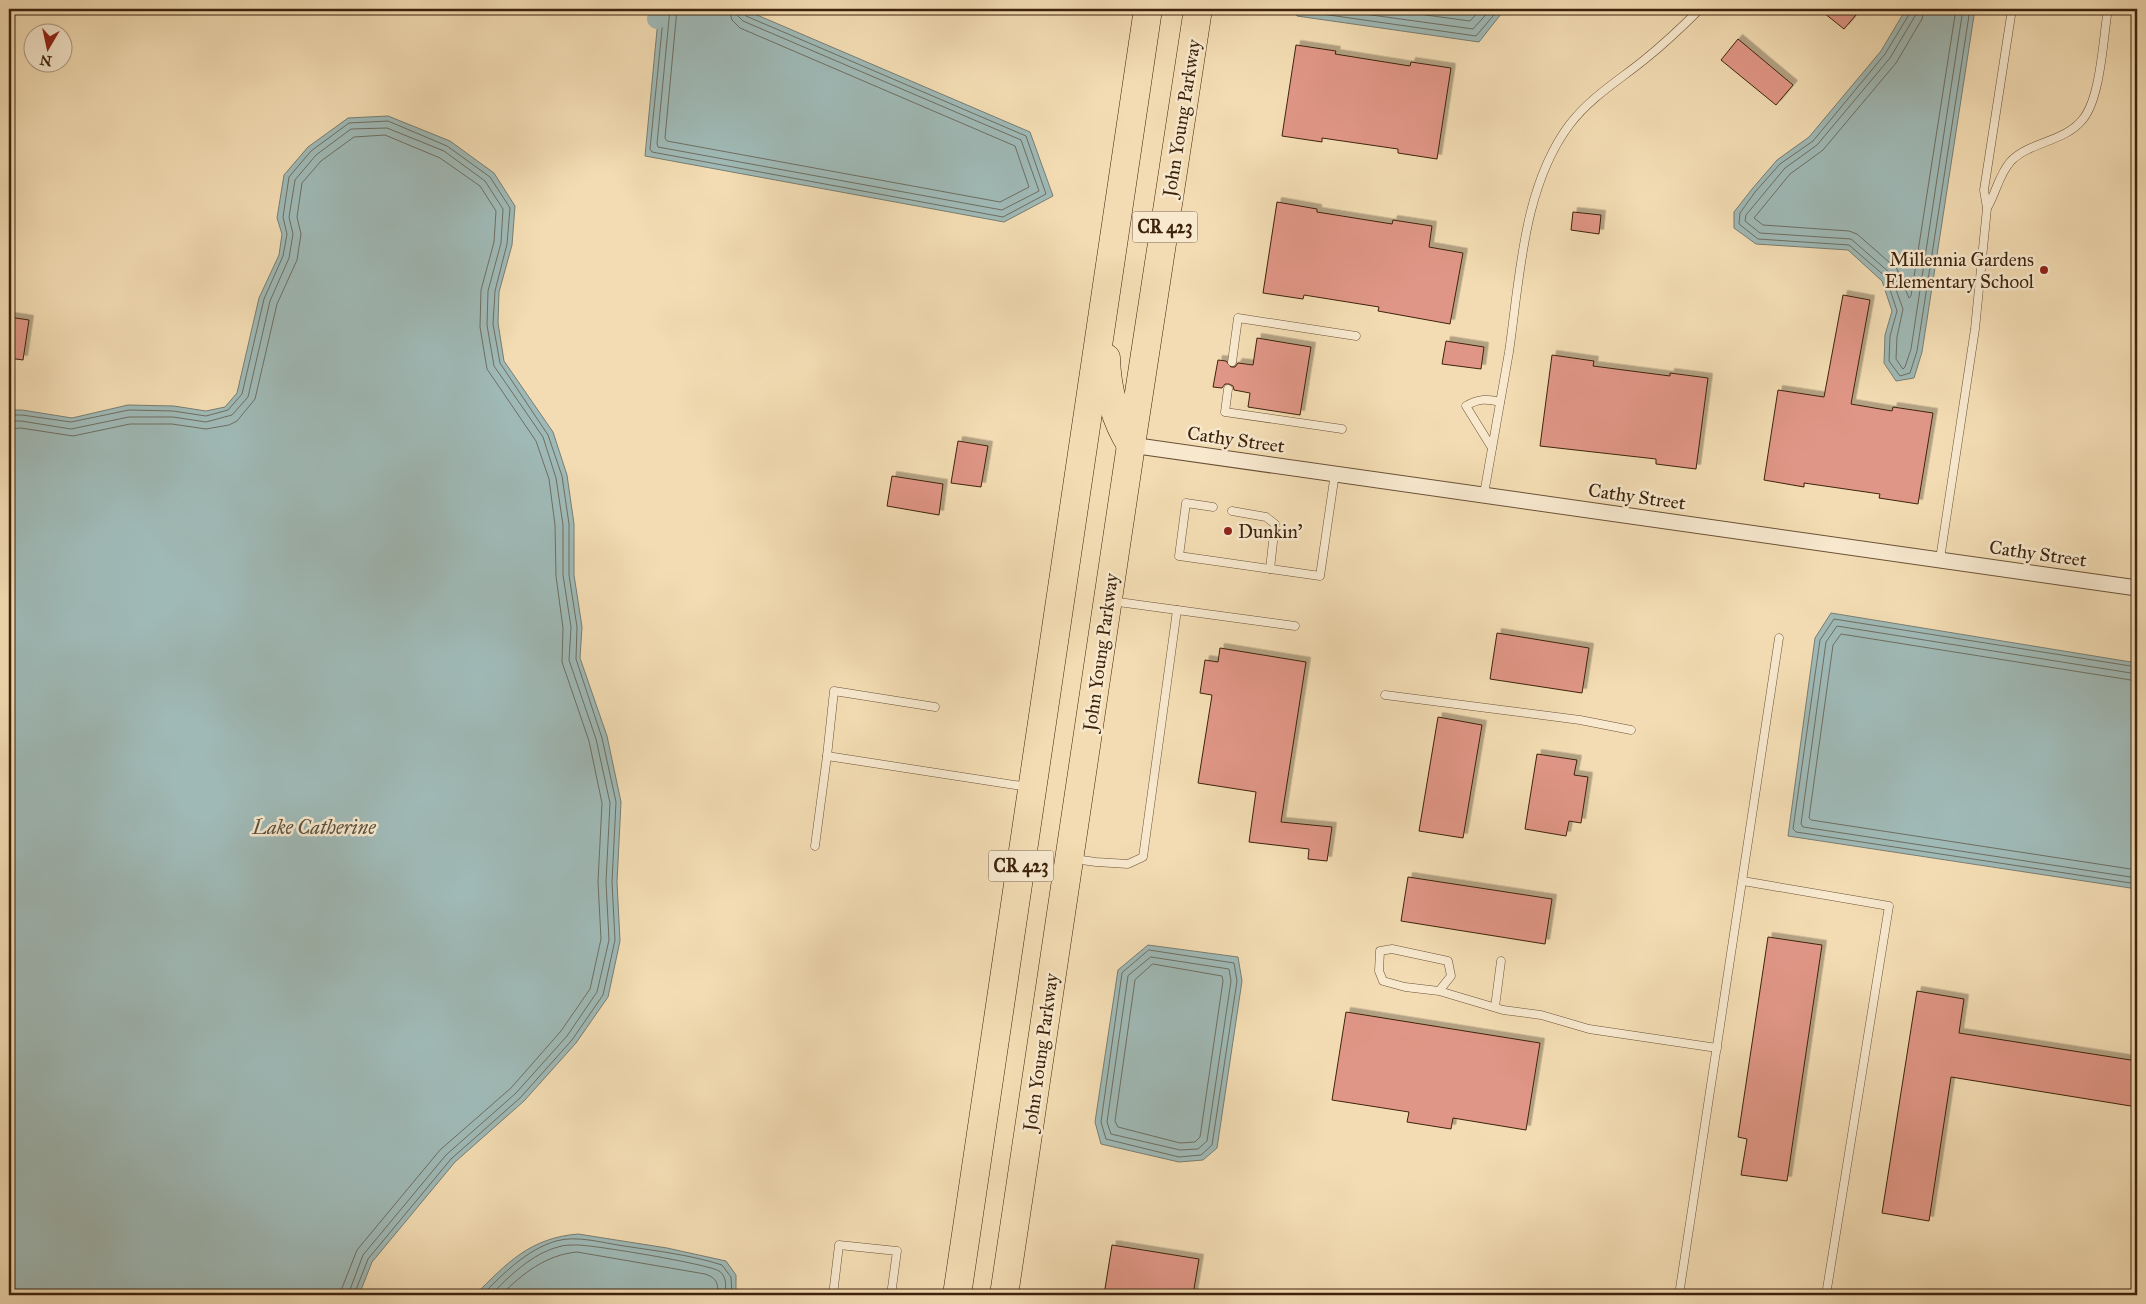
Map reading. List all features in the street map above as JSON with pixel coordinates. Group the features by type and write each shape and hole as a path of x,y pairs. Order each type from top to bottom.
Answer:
{"highway":[{"name":"CR 423","path":"958,1295 1148,9"},
{"name":"John Young Parkway","path":"1004,1295 1198,9"},
{"path":"1104,309 1106,363 1112,406 1120,427 1131,445"}],"street":[{"name":"Cathy Street","path":"1131,445 2137,588"}],"lane":[{"path":"1484,494 1531,208 1545,166 1570,124 1597,95 1644,60 1677,32 1700,9"},
{"path":"1940,559 1975,329 1987,208 1984,190 2012,9"},
{"path":"1987,208 2004,171 2011,162 2029,149 2072,130 2088,111 2094,95 2108,9"},
{"path":"1232,362 1238,318 1356,336"},
{"path":"1228,389 1225,412 1342,429"},
{"path":"1492,448 1466,406 1476,400 1486,398 1500,402"},
{"path":"1213,508 1186,503 1179,556 1320,576 1335,473"},
{"path":"1232,511 1266,517 1275,524 1276,529 1270,569"},
{"path":"1108,600 1295,626"},
{"path":"1069,858 1128,864 1143,857 1177,610"},
{"path":"1680,1295 1779,638"},
{"path":"815,846 834,691 935,707"},
{"path":"1385,695 1580,720 1631,730"},
{"path":"827,756 1033,788"},
{"path":"1742,881 1889,906 1826,1295"},
{"path":"1439,992 1451,976 1448,961 1392,948 1380,952 1379,971 1383,981 1405,987 1439,992 1495,1007 1541,1015 1589,1029 1717,1048"},
{"path":"1495,1007 1501,961"},
{"path":"833,1295 839,1245 897,1251 890,1295"}],"water":[{"path":"659,9 743,9 1030,132 1053,196 1004,222 645,156"},
{"path":"1293,9 1505,9 1479,42 1297,16"},
{"path":"1906,9 1975,9 1922,352 1914,378 1896,381 1884,363 1885,335 1892,311 1882,281 1848,250 1756,244 1734,228 1734,212 1777,160 1809,137 1881,51"},
{"name":"Lake Catherine","path":"388,116 450,141 494,173 515,206 512,245 499,292 498,323 504,361 553,432 567,475 574,524 574,575 582,627 580,658 607,736 621,802 617,882 620,941 608,997 576,1043 524,1101 455,1162 372,1262 359,1295 9,1295 9,410 22,410 72,418 128,405 174,406 206,411 225,407 237,393 259,298 279,255 282,234 277,218 284,175 308,147 348,118"},
{"path":"1831,613 2137,663 2137,889 1788,836 1815,638"},
{"path":"1148,945 1238,957 1242,981 1217,1148 1203,1160 1179,1162 1101,1144 1095,1122 1118,970"},
{"path":"578,1234 667,1248 726,1261 736,1275 736,1295 475,1295 520,1254 546,1241 561,1236"}],"building":[{"path":"1819,9 1861,9 1844,29"},
{"path":"1738,39 1793,85 1776,105 1721,60"},
{"path":"1296,45 1336,51 1335,54 1410,66 1411,62 1451,68 1437,159 1398,153 1398,149 1322,138 1322,142 1282,136"},
{"path":"1277,202 1317,209 1317,212 1392,224 1393,220 1432,226 1429,247 1463,253 1450,324 1378,311 1379,307 1304,295 1303,299 1263,293"},
{"path":"1573,212 1601,215 1599,234 1571,230"},
{"path":"1843,295 1870,300 1851,404 1892,411 1893,407 1933,413 1918,504 1879,498 1880,494 1804,483 1804,487 1764,480 1778,390 1824,397"},
{"path":"9,317 29,320 23,360 9,358"},
{"path":"1257,338 1311,347 1300,415 1248,407 1250,393 1234,390 1233,386 1229,384 1225,384 1222,388 1213,387 1218,360 1226,361 1231,367 1235,367 1238,363 1253,365"},
{"path":"1446,341 1484,347 1481,369 1442,364"},
{"path":"1552,355 1594,361 1593,366 1670,376 1670,373 1708,378 1696,469 1656,464 1656,459 1540,446"},
{"path":"958,441 988,446 981,487 951,483"},
{"path":"892,476 943,484 939,515 887,506"},
{"path":"1497,633 1589,648 1582,693 1490,679"},
{"path":"1220,648 1306,662 1281,822 1332,827 1327,861 1308,859 1309,849 1249,842 1256,792 1198,783 1212,695 1200,693 1205,660 1218,662"},
{"path":"1438,717 1482,725 1463,838 1419,831"},
{"path":"1537,754 1577,760 1574,775 1588,777 1581,823 1569,821 1566,836 1525,829"},
{"path":"1408,877 1552,899 1545,944 1401,921"},
{"path":"1768,937 1822,945 1787,1181 1741,1175 1747,1139 1738,1137"},
{"path":"1917,991 1964,999 1959,1033 2137,1061 2137,1107 1951,1077 1929,1221 1882,1213"},
{"path":"1346,1012 1540,1043 1526,1130 1453,1118 1451,1129 1407,1122 1409,1112 1332,1100"},
{"path":"1112,1245 1199,1259 1193,1295 1104,1295"}],"waterway":[{"path":"657,19 659,9"}],"place":[{"name":"Millennia Gardens Elementary School","path":"2044,270"},
{"name":"Dunkin'","path":"1228,531"}]}
